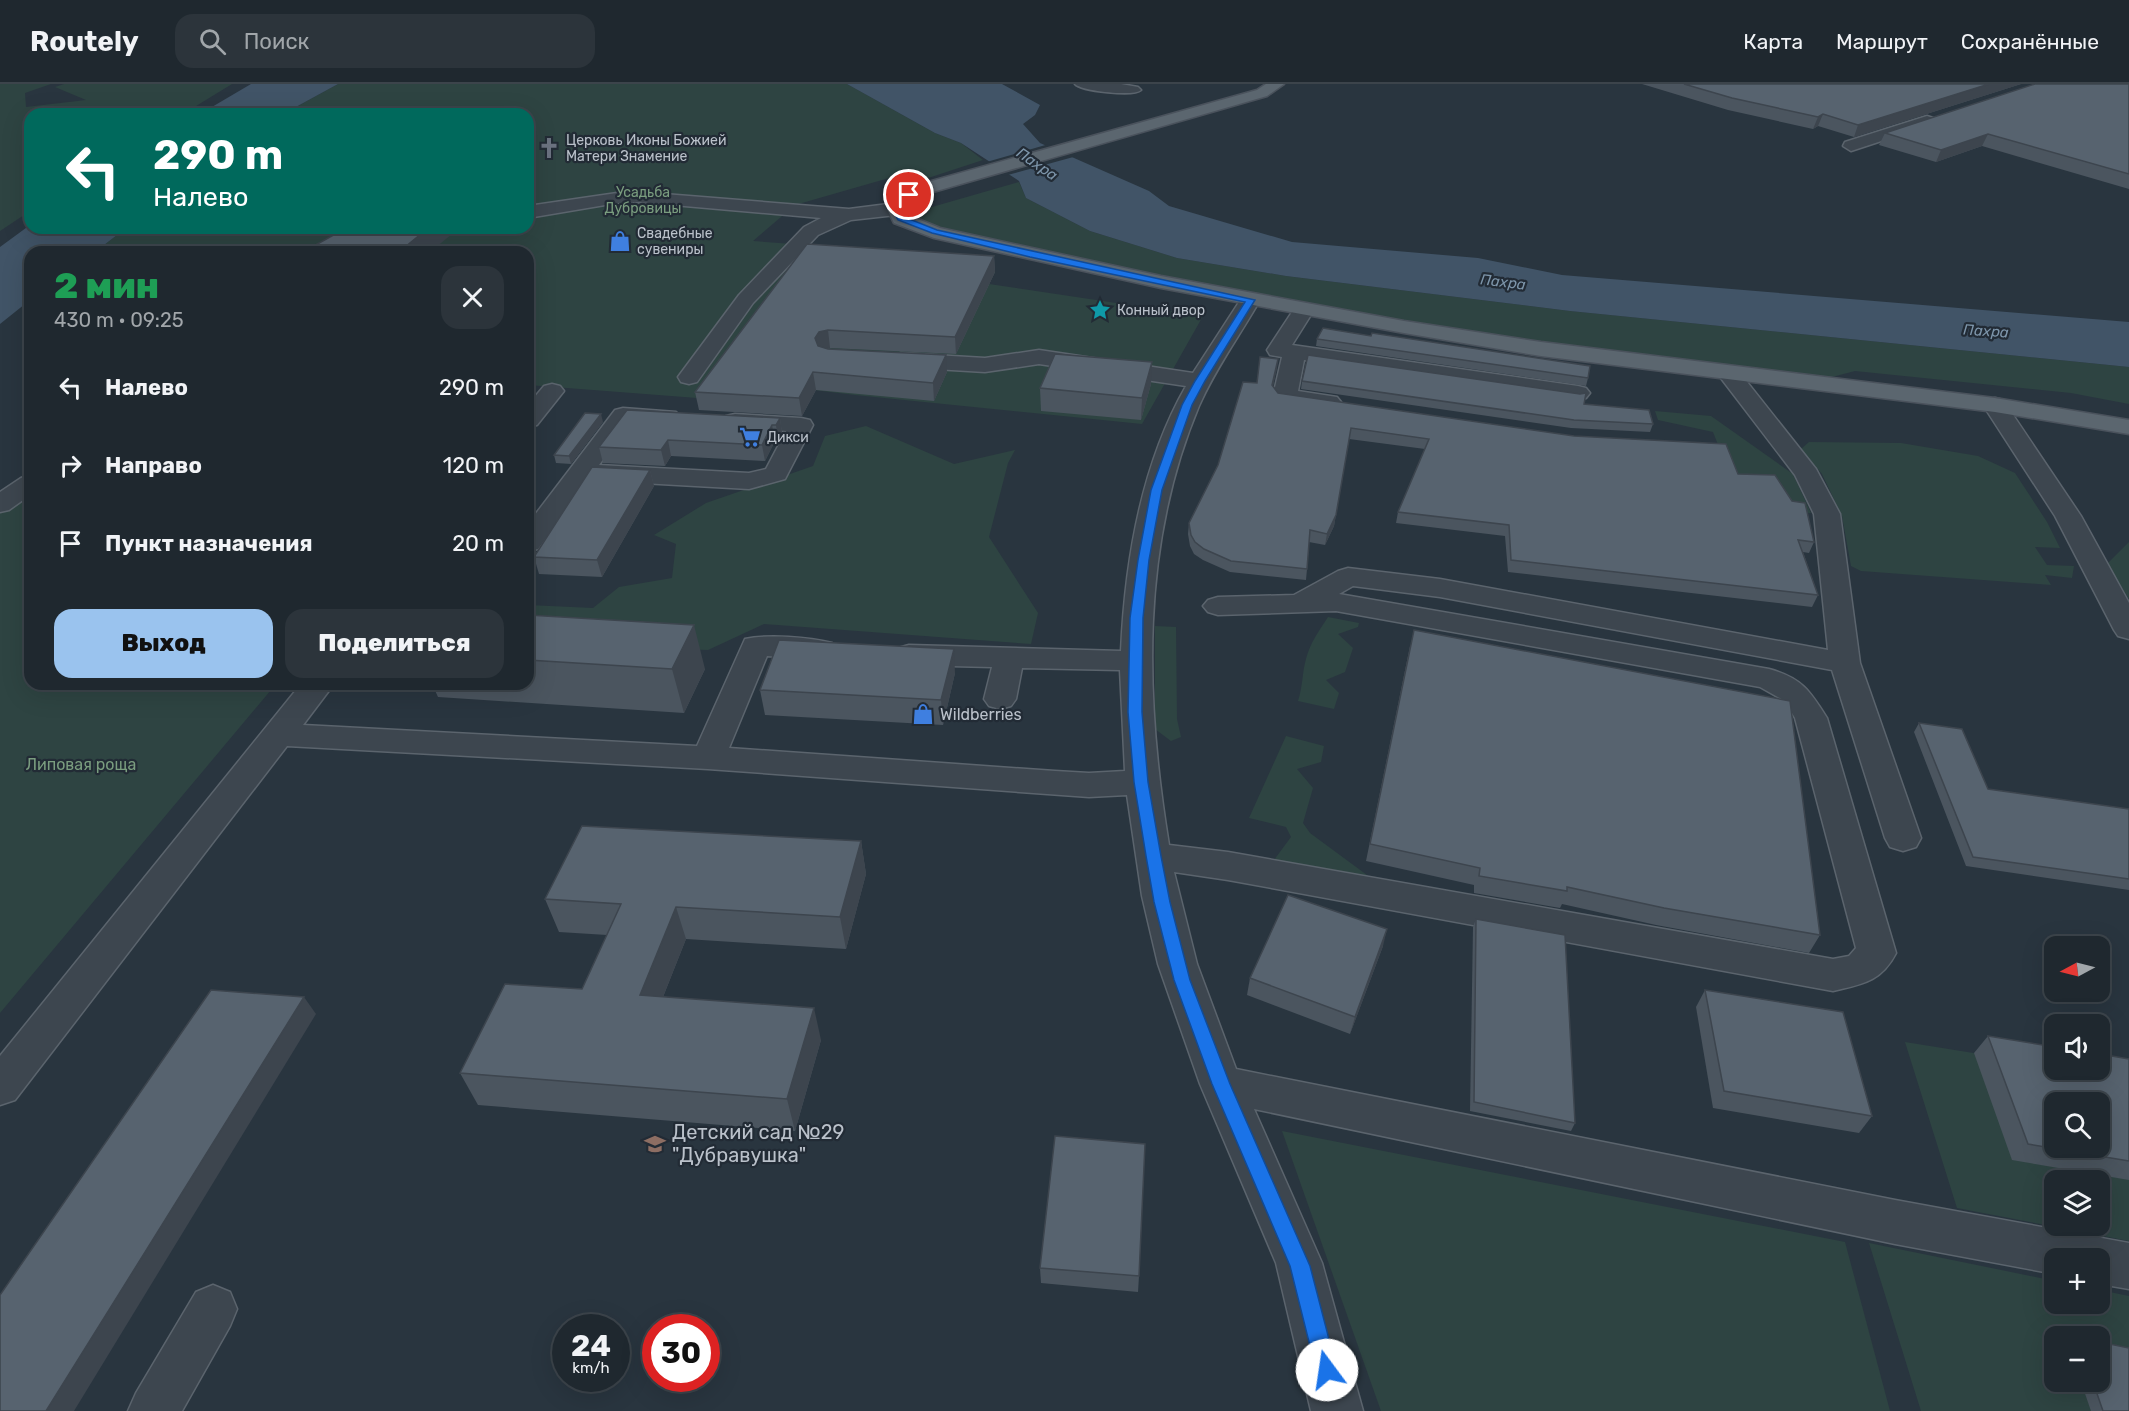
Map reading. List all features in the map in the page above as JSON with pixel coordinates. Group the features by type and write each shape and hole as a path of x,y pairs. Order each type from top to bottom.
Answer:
{"main road":[{"path":"1277,84 1262,93 927,188 902,200 896,209 901,219 934,232 1030,255 1303,310 1733,380 1995,405 2129,427"}],"street":[{"path":"1082,84 1134,90"},
{"path":"1851,146 1941,117"},
{"path":"534,211 617,198 639,197 849,215"},
{"path":"689,377 746,299 796,244 811,231 830,221 849,215 896,209"},
{"path":"1250,300 1187,405 1156,490 1143,560 1137,618 1135,712 1141,782 1153,856 1182,980 1221,1084 1300,1266 1337,1411"},
{"path":"1303,310 1278,350 1578,393"},
{"path":"1294,353 1285,396 1354,406"},
{"path":"877,359 985,364 1039,357 1200,381"},
{"path":"1733,380 1774,403"},
{"path":"1733,380 1807,474 1827,514 1845,663 1903,838"},
{"path":"534,413 552,391"},
{"path":"1995,405 2068,516 2129,630"},
{"path":"534,535 623,415 801,425 776,474 749,481 581,472"},
{"path":"0,504 24,487"},
{"path":"1300,603 1348,577 1440,588 1845,663"},
{"path":"1153,856 1228,866 1833,975 1860,969 1877,953 1811,718 1796,694 1769,679 1336,602 1218,606"},
{"path":"708,758 756,646 851,651"},
{"path":"887,653 982,659 1135,661"},
{"path":"1000,699 1009,658"},
{"path":"0,1087 313,690"},
{"path":"278,735 642,766 708,758 862,781 1089,785 1141,782"},
{"path":"1221,1084 1895,1222 2044,1250"},
{"path":"2110,1263 2129,1266"},
{"path":"154,1411 213,1309"}],"green space":[{"path":"0,84 51,84 25,93 26,107 86,100 55,87 64,84 232,84 193,108 24,108 24,215 0,231"},
{"name":"Усадьба Дубровицы","path":"338,84 847,84 935,133 961,143 983,160 916,182 903,174 795,205 753,241 819,246 808,260 995,272 989,284 1203,316 1142,424 722,379 710,399 534,385 534,246 103,246 118,234 534,234 534,108 294,108"},
{"path":"1019,182 1026,198 1090,231 1177,258 1286,276 1570,311 2129,367 2129,404 2071,393 1855,371 1809,383 1404,327 913,225 918,211"},
{"path":"1655,411 1711,416 1793,474 1811,513 1800,514 1733,483 1713,432 1658,420"},
{"path":"866,426 954,464 1015,450 1008,463 989,537 1038,613 1031,644 764,624 708,650 534,644 534,605 593,608 619,587 672,578 676,544 654,535 706,503 813,466 825,436"},
{"path":"1809,442 1901,443 1978,456 2015,473 2047,522 2060,548 2035,547 2047,565 2074,566 2072,578 2045,575 2051,585 1861,571 1851,566 1842,516 1822,474 1801,449"},
{"name":"Липовая роща","path":"24,476 24,690 271,690 0,1013 0,494"},
{"path":"2129,542 2129,599 2107,564"},
{"path":"1328,617 1359,623 1358,627 1338,634 1353,648 1345,672 1326,680 1339,693 1334,709 1298,701 1308,653"},
{"path":"1155,626 1176,627 1177,719 1181,737 1171,741 1155,729"},
{"path":"1286,736 1324,746 1321,762 1297,769 1313,788 1303,823 1310,833 1371,878 1274,860 1291,837 1286,827 1249,818"},
{"path":"1905,1042 2044,1064 2044,1080 2110,1080 2110,1076 2129,1078 2129,1241 2103,1236 2110,1236 2110,1170 2044,1170 2044,1225 1957,1208"},
{"path":"1282,1131 1845,1242 1890,1411 1381,1411"},
{"path":"1869,1243 2044,1279 2044,1314 2110,1314 2110,1292 2129,1296 2129,1411 1921,1411"}],"water":[{"path":"251,84 338,84 294,108 210,108"},
{"name":"Пахра","path":"847,84 1002,84 1040,105 1035,115 1023,124 1040,143 1149,191 1169,206 1292,242 1478,258 1562,275 2129,322 2129,367 1570,311 1286,276 1177,258 1090,231 1026,198 1019,181 961,143 935,133"},
{"path":"24,229 24,234 118,234 103,246 24,246 24,305 0,324 0,247"}],"pier":[{"path":"1049,144 1077,156 1004,176 983,163"}],"building":[{"path":"1684,84 1989,84 1858,125 1823,114 1818,117 1732,98"},
{"path":"2035,84 2129,84 2129,174 1988,134 1941,150 1885,133"},
{"path":"335,234 421,234 406,246 314,246"},
{"path":"807,244 994,256 955,337 828,330 819,332 815,338 818,346 828,349 946,355 933,383 813,372 799,398 695,392"},
{"path":"1323,328 1371,336 1372,333 1590,366 1588,378 1317,339"},
{"path":"1055,354 1152,362 1142,398 1040,388"},
{"path":"1308,355 1580,394 1586,393 1584,404 1649,410 1653,424 1574,420 1302,381"},
{"path":"1260,357 1278,359 1272,385 1278,393 1574,436 1726,444 1738,474 1775,475 1792,501 1805,503 1814,542 1798,540 1818,595 1511,560 1509,525 1398,512 1429,439 1351,428 1336,515 1327,534 1310,530 1307,569 1231,561 1204,549 1195,542 1189,523 1218,465 1243,382 1257,383"},
{"path":"627,410 780,418 776,425 772,425 762,445 668,440 661,450 599,447"},
{"path":"585,413 601,414 569,456 554,455"},
{"path":"592,467 650,470 597,560 534,557"},
{"path":"534,615 694,625 672,669 534,660"},
{"path":"1414,630 1790,701 1820,935 1664,908 1567,887 1567,891 1479,876 1480,868 1370,844"},
{"path":"779,640 954,649 941,700 760,690"},
{"path":"1919,723 1962,729 1988,789 2129,809 2129,879 1973,857"},
{"path":"582,826 861,841 840,917 676,907 640,995 814,1008 787,1099 460,1073 505,984 582,989 621,904 545,899"},
{"path":"1288,895 1387,929 1355,1017 1250,978"},
{"path":"1476,919 1565,935 1575,1123 1474,1102"},
{"path":"211,990 304,997 46,1411 0,1411 0,1295"},
{"path":"1705,990 1843,1012 1872,1116 1724,1091"},
{"path":"1988,1036 2044,1045 2044,1080 2110,1080 2110,1056 2129,1059 2129,1161 2110,1158 2110,1092 2044,1092 2044,1147 2028,1144"},
{"path":"1055,1136 1145,1144 1139,1276 1040,1268"},
{"path":"2110,1344 2129,1348 2129,1411 2103,1411 2096,1392 2110,1392"}],"place":[{"name":"Церковь Иконы Божией Матери Знамение","path":"549,148"},
{"name":"Свадебные сувениры","path":"620,241"},
{"name":"Конный двор","path":"1100,310"},
{"name":"Дикси","path":"750,437"},
{"name":"Wildberries","path":"923,714"},
{"name":"Детский сад №29 \"Дубравушка\"","path":"655,1144"}],"route":[{"path":"909,195 896,209 901,219 934,232 1030,255 1250,300 1187,405 1156,490 1143,560 1137,618 1135,712 1141,782 1153,856 1182,980 1221,1084 1300,1266 1327,1370"}]}
